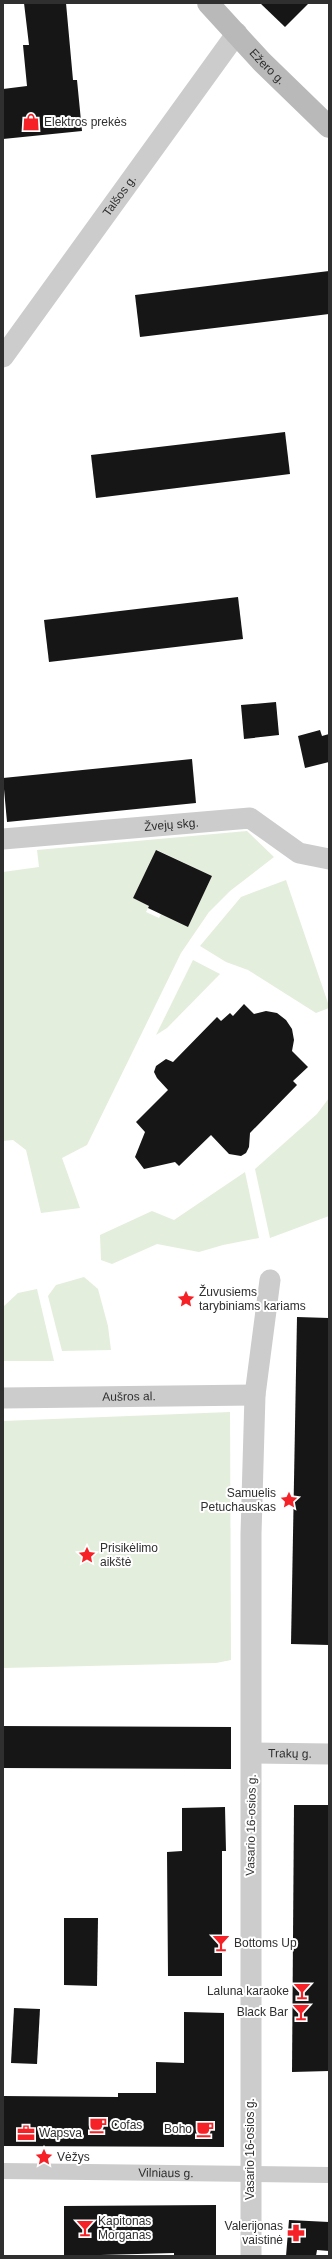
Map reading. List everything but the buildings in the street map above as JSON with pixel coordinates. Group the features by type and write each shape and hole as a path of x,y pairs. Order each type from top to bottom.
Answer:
{"main road":[{"name":"Ežero g.","path":"208,3 262,62 329,127"}],"street":[{"name":"Talšos g.","path":"3,358 237,34"},
{"name":"Žvejų skg.","path":"3,839 250,818 299,853 329,859"},
{"name":"Vasario 16-osios g.","path":"251,2256 251,1534 254,1395 270,1280"},
{"name":"Aušros al.","path":"3,1398 254,1395"},
{"name":"Trakų g.","path":"252,1753 329,1754"},
{"name":"Vilniaus g.","path":"3,2171 329,2175"}],"green space":[{"path":"247,831 274,857 230,891 209,912 181,953 87,1145 62,1158 80,1208 41,1213 26,1150 13,1140 3,1141 3,872 39,867 37,850","holes":["157,850 212,876 195,911 161,914 159,918 146,912 149,906 133,898"]},
{"path":"286,880 329,1006 329,1008 316,1013 248,970 226,962 200,946 241,897"},
{"path":"193,960 220,974 167,1028 156,1035"},
{"path":"329,1098 329,1216 270,1238 255,1169 317,1114"},
{"path":"245,1172 259,1238 223,1245 199,1252 157,1244 112,1264 101,1260 100,1235 152,1211 174,1220"},
{"path":"84,1277 98,1289 108,1326 111,1350 62,1351 48,1296 56,1285"},
{"path":"37,1289 54,1361 3,1361 3,1307 18,1293"},
{"path":"230,1412 231,1660 216,1663 3,1668 3,1421"}],"place":[{"name":"Elektros prekės","path":"31,122"},
{"name":"Žuvusiems tarybiniams kariams","path":"186,1299"},
{"name":"Samuelis Petuchauskas","path":"289,1500"},
{"name":"Prisikėlimo aikštė","path":"87,1555"},
{"name":"Bottoms Up","path":"221,1943"},
{"name":"Laluna karaoke","path":"302,1991"},
{"name":"Black Bar","path":"301,2012"},
{"name":"Cofas","path":"98,2125"},
{"name":"Boho","path":"205,2129"},
{"name":"Wapsva","path":"26,2133"},
{"name":"Vėžys","path":"44,2157"},
{"name":"Kapitonas Morganas","path":"85,2228"},
{"name":"Valerijonas vaistinė","path":"296,2233"}]}
